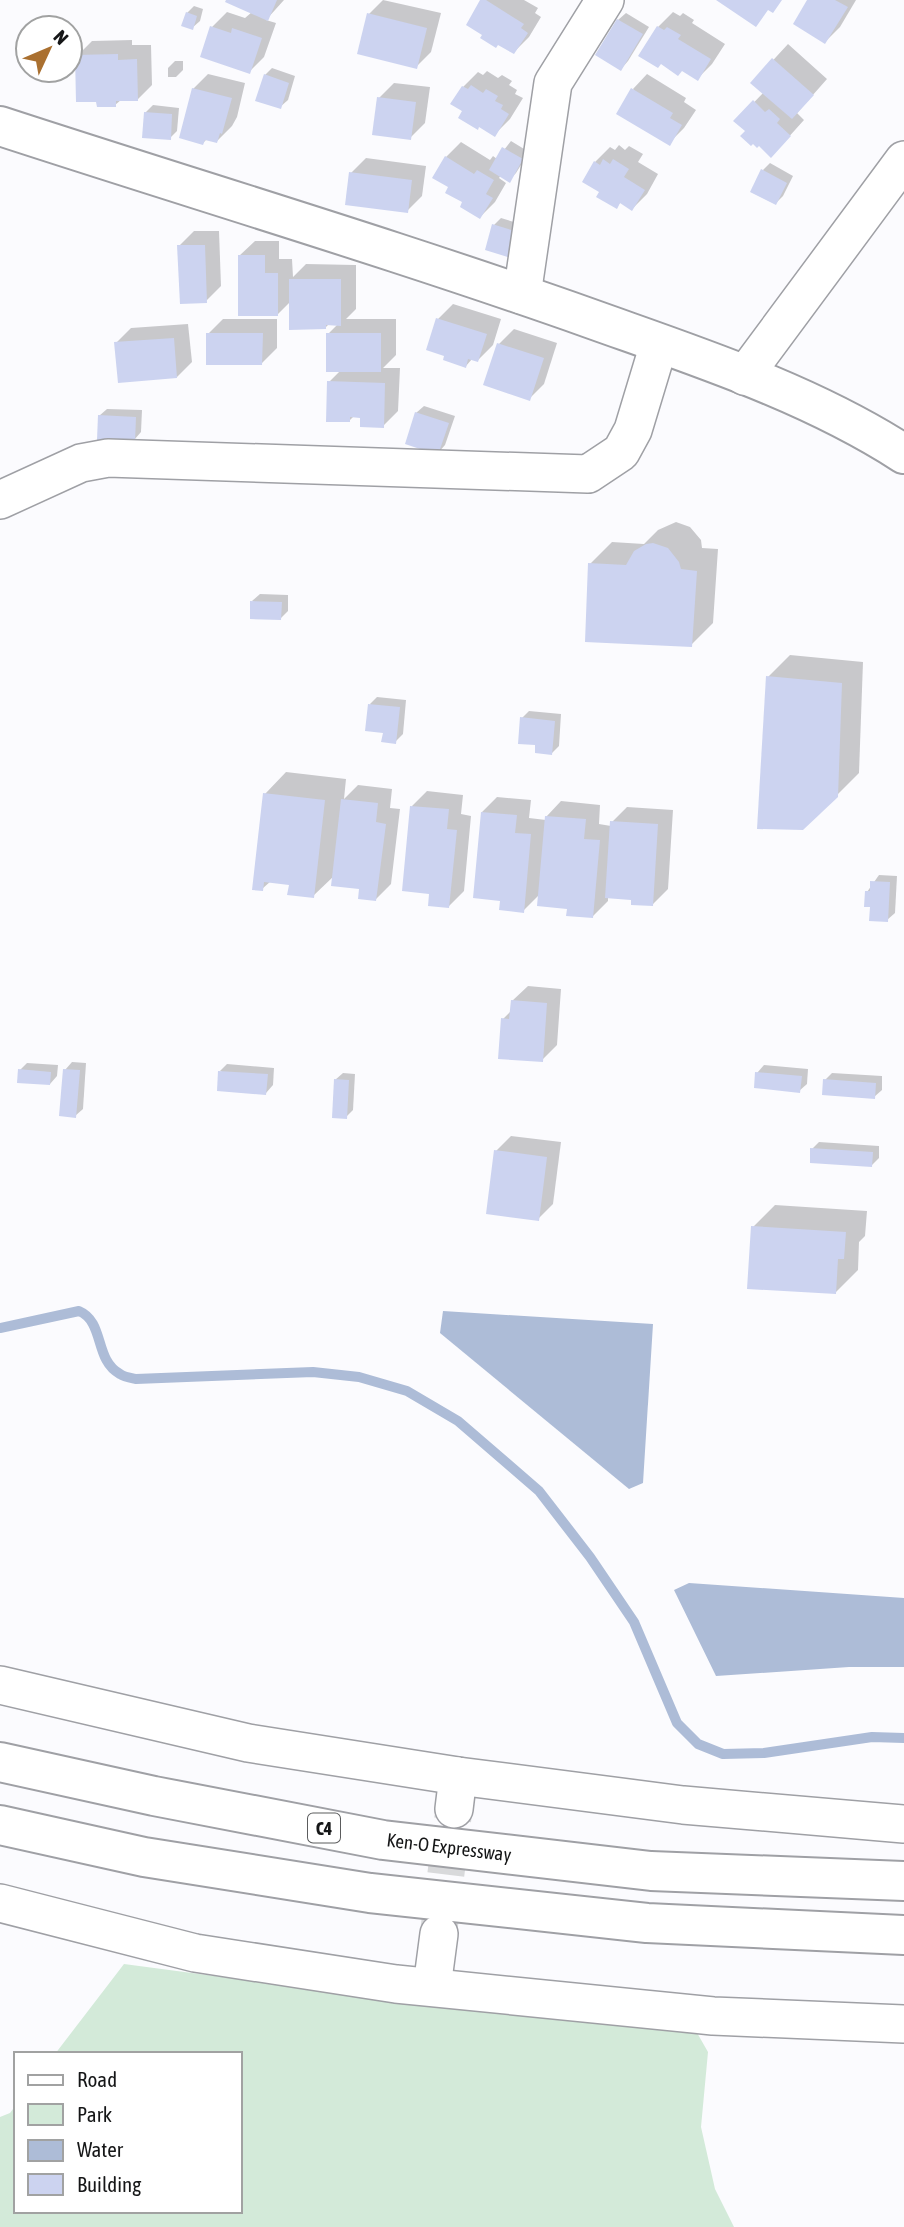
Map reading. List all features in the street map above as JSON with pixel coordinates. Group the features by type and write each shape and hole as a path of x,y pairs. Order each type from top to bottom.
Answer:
{"main road":[{"path":"0,126 522,295 659,344 825,410 904,454"},
{"name":"Ken-O Expressway","path":"0,1762 154,1796 383,1840 651,1871 904,1881"},
{"path":"0,1825 145,1857 370,1893 647,1923 904,1935"}],"street":[{"path":"522,295 553,83 605,0"},
{"path":"744,376 904,160"},
{"path":"0,500 81,463 108,458 587,474 621,452 633,430 659,344"},
{"path":"0,1685 456,1792 683,1805 904,1824"},
{"path":"0,1903 195,1953 396,1984 713,2016 904,2024"},
{"path":"432,1987 439,1934"}],"green space":[{"path":"124,1964 379,1998 696,2031 708,2052 701,2127 715,2189 734,2227 0,2227 0,2117 10,2113 14,2108 14,2213 242,2213 242,2052 57,2052"}],"water":[{"path":"443,1311 653,1324 643,1483 629,1489 440,1333"},
{"path":"689,1583 904,1598 904,1667 849,1667 716,1676 674,1590"}],"building":[{"path":"277,0 268,21 225,2"},
{"path":"480,0 486,0 524,24 521,28 528,33 514,54 498,45 496,48 466,25"},
{"path":"716,0 782,0 773,13 768,10 756,27"},
{"path":"807,0 835,0 848,7 825,44 793,24"},
{"path":"186,12 197,16 193,30 181,26"},
{"path":"367,13 427,28 417,69 357,54"},
{"path":"617,19 643,34 621,71 595,55"},
{"path":"210,26 231,33 232,28 262,38 250,74 200,57"},
{"path":"657,26 664,30 667,27 681,35 678,39 711,59 698,81 682,71 678,76 661,64 658,68 638,56"},
{"path":"118,54 118,60 137,59 138,101 116,101 116,107 97,107 96,102 76,102 76,84 84,84 84,55"},
{"path":"772,58 814,95 792,119 750,83"},
{"path":"264,74 289,83 281,109 255,101"},
{"path":"471,85 483,93 486,89 498,96 495,101 503,105 501,109 509,114 495,137 458,118 462,111 450,104 462,86 468,89"},
{"path":"192,88 232,98 217,143 205,140 203,145 179,138"},
{"path":"631,88 673,113 670,118 682,125 670,146 616,114"},
{"path":"377,97 416,102 411,140 372,135"},
{"path":"753,100 765,112 769,109 780,119 777,123 791,136 771,158 759,146 751,146 740,136 745,131 733,121"},
{"path":"144,112 172,114 171,140 142,138"},
{"path":"502,147 523,159 510,183 489,170"},
{"path":"445,156 474,174 477,170 494,180 486,194 493,198 480,219 460,207 462,202 445,193 448,187 432,178"},
{"path":"603,159 610,164 613,159 629,169 624,177 645,190 632,211 620,203 617,209 596,197 599,192 582,182 594,161 600,165"},
{"path":"761,169 787,183 776,205 750,192"},
{"path":"349,172 412,180 408,213 345,205"},
{"path":"492,224 518,232 511,258 485,250"},
{"path":"177,245 205,245 207,303 180,304"},
{"path":"238,255 265,255 265,273 278,273 278,316 238,316"},
{"path":"289,279 341,279 341,326 326,325 326,329 289,330"},
{"path":"436,318 487,334 478,362 468,359 466,368 443,360 444,356 426,350"},
{"path":"206,333 263,333 262,365 206,365"},
{"path":"326,333 381,333 381,372 326,372"},
{"path":"174,338 177,378 118,383 114,342"},
{"path":"497,343 544,358 530,401 483,385"},
{"path":"327,381 385,383 384,428 360,427 360,418 350,417 350,422 326,422"},
{"path":"415,412 449,423 438,455 405,444"},
{"path":"98,415 136,417 135,442 97,440"},
{"path":"653,543 668,548 681,569 697,571 692,647 585,642 588,563 626,565 634,551"},
{"path":"250,601 282,602 281,620 250,619"},
{"path":"766,676 842,683 838,797 803,830 757,829"},
{"path":"368,704 400,707 396,744 381,742 383,733 365,731"},
{"path":"520,717 555,721 552,755 535,753 535,745 518,744"},
{"path":"263,793 325,800 314,898 287,895 289,885 264,882 263,891 252,890"},
{"path":"341,799 378,803 376,822 386,824 376,901 358,899 359,889 331,886"},
{"path":"410,806 449,809 447,829 457,830 449,908 428,906 429,894 402,891"},
{"path":"481,812 517,815 515,833 531,834 524,913 499,910 500,901 473,898"},
{"path":"545,816 586,819 584,839 600,840 593,918 566,916 567,909 537,906"},
{"path":"610,821 658,824 653,906 631,905 631,900 605,898"},
{"path":"870,881 890,882 888,922 869,921 870,907 864,907 865,891 870,891"},
{"path":"511,1000 547,1003 543,1062 498,1059 501,1018 509,1019"},
{"path":"18,1069 51,1072 50,1085 17,1083"},
{"path":"63,1069 80,1070 76,1118 59,1116"},
{"path":"218,1071 268,1074 266,1095 217,1091"},
{"path":"755,1072 802,1076 800,1093 754,1088"},
{"path":"334,1079 349,1080 347,1119 332,1118"},
{"path":"823,1079 876,1083 875,1099 822,1095"},
{"path":"810,1148 873,1152 872,1167 810,1163"},
{"path":"494,1150 547,1157 539,1221 486,1214"},
{"path":"751,1226 846,1232 844,1259 838,1259 836,1294 747,1289"}],"waterway":[{"path":"0,1328 79,1311 93,1324 102,1351 112,1368 123,1376 136,1379 313,1372 359,1377 407,1391 458,1421 539,1491 590,1557 634,1622 677,1723 698,1744 723,1754 764,1753 872,1737 904,1738"}],"tunnel":[{"path":"439,1929 453,1817"}]}
